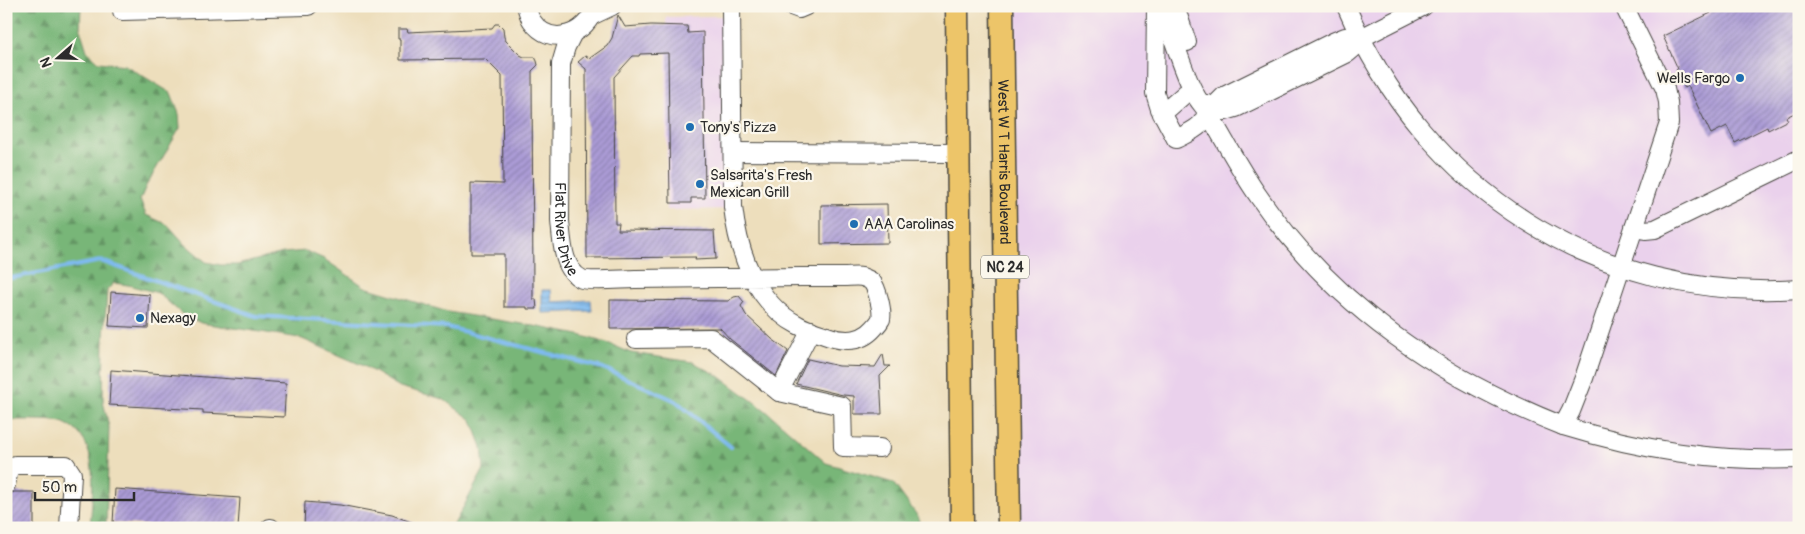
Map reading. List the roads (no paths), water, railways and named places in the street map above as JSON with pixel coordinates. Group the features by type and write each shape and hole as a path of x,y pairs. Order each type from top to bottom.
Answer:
{"main road":[{"path":"957,6 962,528"},
{"name":"West W T Harris Boulevard","path":"1002,6 1009,528"}],"street":[{"path":"122,11 172,8 308,6"},
{"path":"512,6 528,10"},
{"path":"594,11 612,6"},
{"path":"731,6 735,225 752,278"},
{"path":"790,6 796,9 806,6"},
{"path":"1158,6 1166,42 1186,93 1192,103 1208,112"},
{"path":"1158,6 1195,94 1208,112 1234,160 1270,213 1314,265 1349,299 1403,342 1444,370 1507,403 1563,426 1596,436 1672,453 1715,458 1755,460 1799,459"},
{"path":"1158,6 1155,93 1162,114 1176,139 1200,126 1208,112 1205,89 1175,6"},
{"path":"1346,6 1387,85 1416,124 1472,183 1514,214 1585,252 1657,277 1705,286 1746,290 1799,289"},
{"path":"1208,112 1224,96 1316,50 1341,38 1361,38 1424,6"},
{"path":"1563,426 1578,394 1666,134 1669,113 1665,89 1624,6"},
{"name":"Flat River Drive","path":"528,10 532,21 547,32 561,64"},
{"name":"Flat River Drive","path":"594,11 586,25 573,33 561,64 560,221 562,245 567,263 575,274 583,279 862,277 872,282 880,305 881,318 866,336 854,341 839,340 798,325 785,317 752,278"},
{"path":"547,32 560,35 573,33"},
{"path":"1162,114 1186,93"},
{"path":"733,152 958,153"},
{"path":"1634,228 1655,229 1799,159"},
{"path":"780,392 811,330"},
{"path":"636,338 711,338 780,392 842,406 843,447 880,448"},
{"path":"6,485 9,469 15,465 66,465 72,474 69,528"}],"water":[{"path":"542,290 551,290 552,302 591,300 592,311 542,313"}],"waterway":[{"path":"6,279 101,261 256,316 447,327 603,368 676,401 731,447"}],"place":[{"name":"Wells Fargo","path":"1740,78"},
{"name":"Tony's Pizza","path":"690,127"},
{"name":"Salsarita's Fresh Mexican Grill","path":"700,184"},
{"name":"AAA Carolinas","path":"854,224"},
{"name":"Nexagy","path":"140,318"}]}
